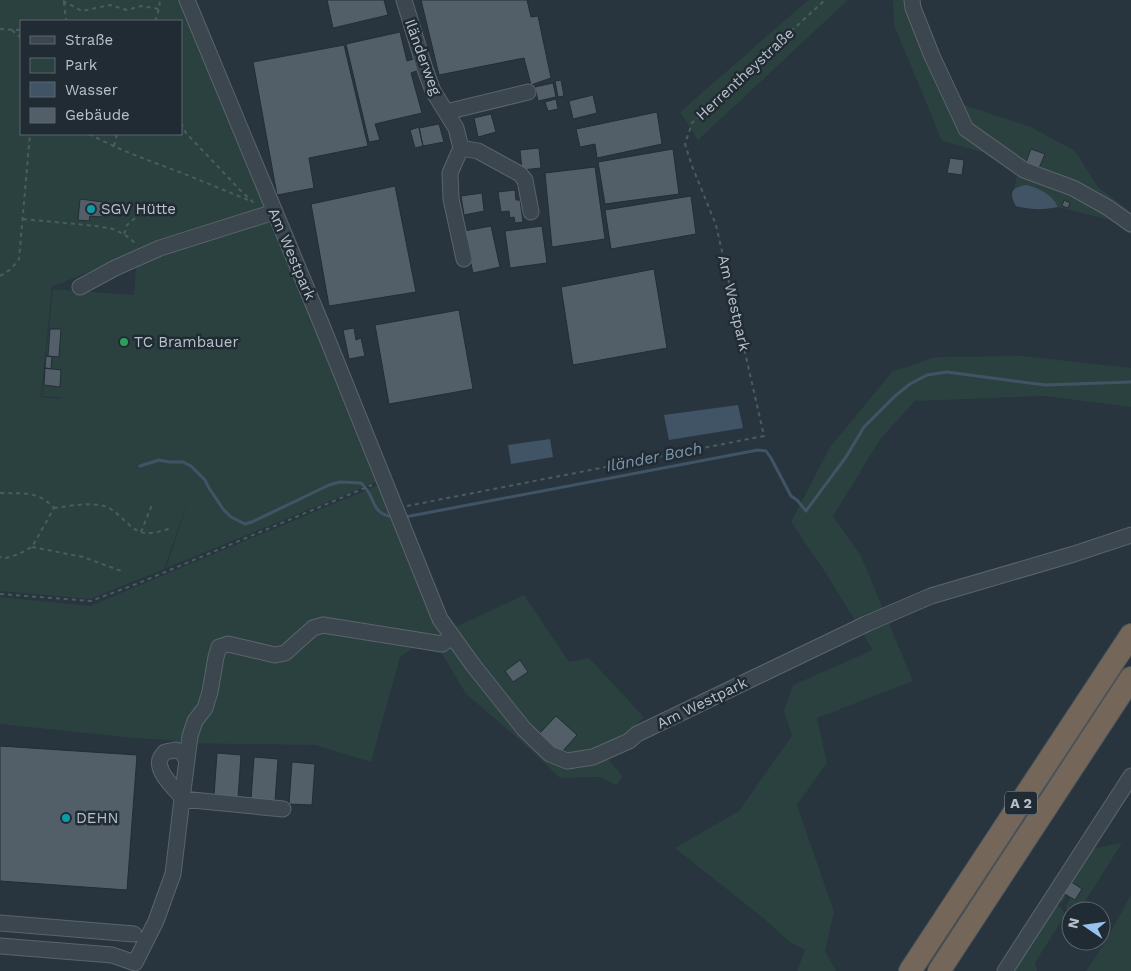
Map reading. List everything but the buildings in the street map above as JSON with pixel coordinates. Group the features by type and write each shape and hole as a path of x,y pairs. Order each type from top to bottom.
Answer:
{"highway":[{"name":"A 2","path":"910,971 1131,635"},
{"name":"A 2","path":"939,971 1131,678"}],"street":[{"name":"Am Westpark","path":"187,0 270,213 321,323 440,619 472,665 524,729 550,754 567,761 593,757 629,741 637,734 655,725 866,624 931,596 1074,554 1131,535"},
{"name":"Iländerweg","path":"404,0 424,68 433,91 456,128 461,148"},
{"path":"912,0 913,8 932,56 966,129 1024,170 1073,188 1107,206 1131,224"},
{"name":"Iländerweg","path":"446,112 528,92"},
{"path":"464,259 451,199 450,173 461,148 478,151 520,174 526,180 531,212"},
{"path":"80,286 160,248 270,213"},
{"path":"0,946 112,955 135,963 156,921 173,874 190,736 195,721 205,708 208,700 216,657 220,647 228,644 275,655 285,653 313,628 323,626 442,644 452,636"},
{"path":"187,760 182,752 176,750 164,752 160,758 160,769 182,798 283,809"},
{"path":"1005,971 1131,776"},
{"path":"0,923 134,934"}],"path":[{"path":"63,0 82,11 110,5 127,10 141,6 159,9"},
{"path":"63,0 66,20"},
{"path":"155,20 160,0"},
{"name":"Herrentheystraße","path":"720,242 716,225 685,144 692,123 825,0"},
{"path":"0,29 20,30"},
{"path":"12,30 20,37"},
{"path":"182,125 186,134 251,201"},
{"path":"0,276 11,269 19,259 30,135"},
{"path":"90,135 251,201 270,213"},
{"path":"113,146 117,135"},
{"path":"124,234 127,225 153,203"},
{"path":"23,219 113,229 133,241 142,256"},
{"name":"Am Westpark","path":"398,514 764,436 720,242"},
{"path":"0,594 91,601 139,583 365,488"},
{"path":"0,493 36,495 46,500 54,508"},
{"path":"54,508 89,504 104,506 115,510 130,526 141,532 148,534 172,528"},
{"path":"141,532 152,505"},
{"path":"0,557 6,558 19,554 32,547 54,508"},
{"path":"32,547 83,557 124,572"}],"green space":[{"path":"0,0 188,0 381,480 166,568 192,491 164,569 90,599 0,591","holes":["103,266 136,267 134,295 53,289 42,396 61,399 41,397 52,287"]},
{"path":"808,0 848,0 698,140 680,112"},
{"path":"893,0 917,0 958,103 1031,127 1075,151 1098,187 1131,212 1131,235 1110,220 1058,207 1056,204 1018,186 1014,190 1017,175 982,152 942,141 894,25"},
{"path":"1022,356 1131,368 1131,407 1045,396 915,401 881,438 833,516 861,556 913,681 817,718 827,763 797,805 834,912 825,951 836,971 797,971 805,950 790,942 762,917 675,848 739,811 792,736 784,711 793,685 873,650 827,575 791,522 830,447 892,372 935,357"},
{"path":"383,483 446,628 460,625 524,595 569,662 589,658 644,717 629,732 610,743 602,751 623,777 617,785 599,777 560,778 521,741 466,694 429,632 413,648 400,657 371,762 315,745 180,743 171,740 0,724 0,597 90,606"},
{"path":"1122,843 1085,901 1068,901 1071,897 1075,900 1082,889 1071,882 1067,895 1061,901 1061,904 1060,896 1091,850"},
{"path":"1131,895 1131,971 1086,971 1099,951 1111,951 1111,931"},
{"path":"1061,907 1061,921 1035,963 1037,971 1010,971 1052,908"}],"water":[{"path":"1027,185 1045,193 1058,207 1037,209 1016,206 1012,197 1013,191 1018,187"},
{"path":"738,405 743,428 669,440 664,415"},
{"path":"550,439 553,457 511,464 508,445"}],"waterway":[{"name":"Iländer Bach","path":"405,517 758,450 766,451 791,496 806,511 846,457 864,427 895,396 910,384 927,375 947,372 1045,385 1131,382"},
{"name":"Iländer Bach","path":"140,466 159,460 183,462 191,466 205,480 223,509 231,517 245,524 329,485 340,482 361,483 368,491 379,511 394,517"}],"place":[{"name":"SGV Hütte","path":"91,209"},
{"name":"TC Brambauer","path":"124,342"},
{"name":"DEHN","path":"66,818"}]}
